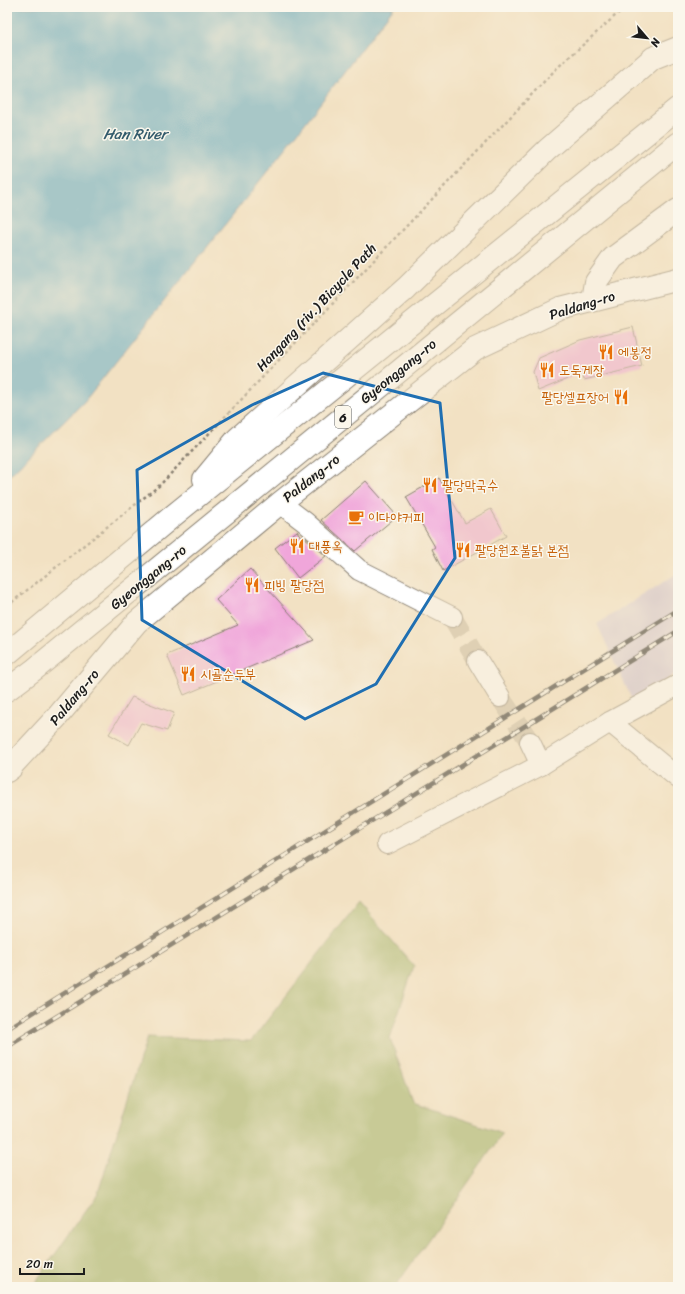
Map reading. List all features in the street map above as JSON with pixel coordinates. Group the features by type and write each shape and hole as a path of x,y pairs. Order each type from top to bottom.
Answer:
{"main road":[{"path":"174,515 237,439 406,288 547,150 653,58 678,48"},
{"name":"Gyeonggang-ro","path":"7,654 174,515 678,108"},
{"name":"Gyeonggang-ro","path":"7,690 47,659 678,142"},
{"path":"593,300 596,282 614,258 678,210"},
{"name":"Paldang-ro","path":"8,769 57,717 137,622 280,503 475,349 560,309 678,279"}],"street":[{"path":"280,503 305,522 359,570 452,618"},
{"path":"478,660 500,697"},
{"path":"388,844 541,765 610,722 678,685"},
{"path":"610,722 678,778"},
{"path":"530,742 541,765"}],"path":[{"name":"Hangang (riv.) Bicycle Path","path":"7,606 160,485 556,69 625,7"}],"highlighted area":[{"path":"323,373 440,403 455,558 376,684 305,719 142,620 137,470 252,405"}],"shaded area":[{"path":"678,573 678,672 634,704 597,624"}],"green space":[{"path":"359,902 414,966 390,1038 413,1103 503,1133 395,1287 32,1287 98,1193 147,1037 251,1041"}],"water":[{"name":"Han River","path":"7,7 394,7 286,148 84,402 7,478"}],"building":[{"path":"633,327 642,366 584,380 582,373 538,391 533,372 539,358 580,340"},
{"path":"439,478 465,523 491,509 506,536 443,571 432,549 435,547 406,497"},
{"path":"366,481 397,516 355,551 321,520"},
{"path":"297,531 301,537 303,536 326,556 298,578 275,548"},
{"path":"250,569 314,640 184,695 167,655 238,625 216,600"},
{"path":"132,697 174,713 167,731 141,723 129,745 109,734"}],"tunnel":[{"path":"452,617 478,661"},
{"path":"500,697 530,742"}],"railway":[{"path":"7,1029 678,610"},
{"path":"7,1047 678,631"}],"place":[{"name":"에봉정","path":"606,352"},
{"name":"도둑게장","path":"547,370"},
{"name":"팔당셀프장어","path":"621,397"},
{"name":"팔당막국수","path":"430,485"},
{"name":"이다야커피","path":"356,517"},
{"name":"대풍옥","path":"297,546"},
{"name":"팔당원조불닭 본점","path":"463,550"},
{"name":"피빙 팔당점","path":"252,585"},
{"name":"시골순두부","path":"188,674"}]}
